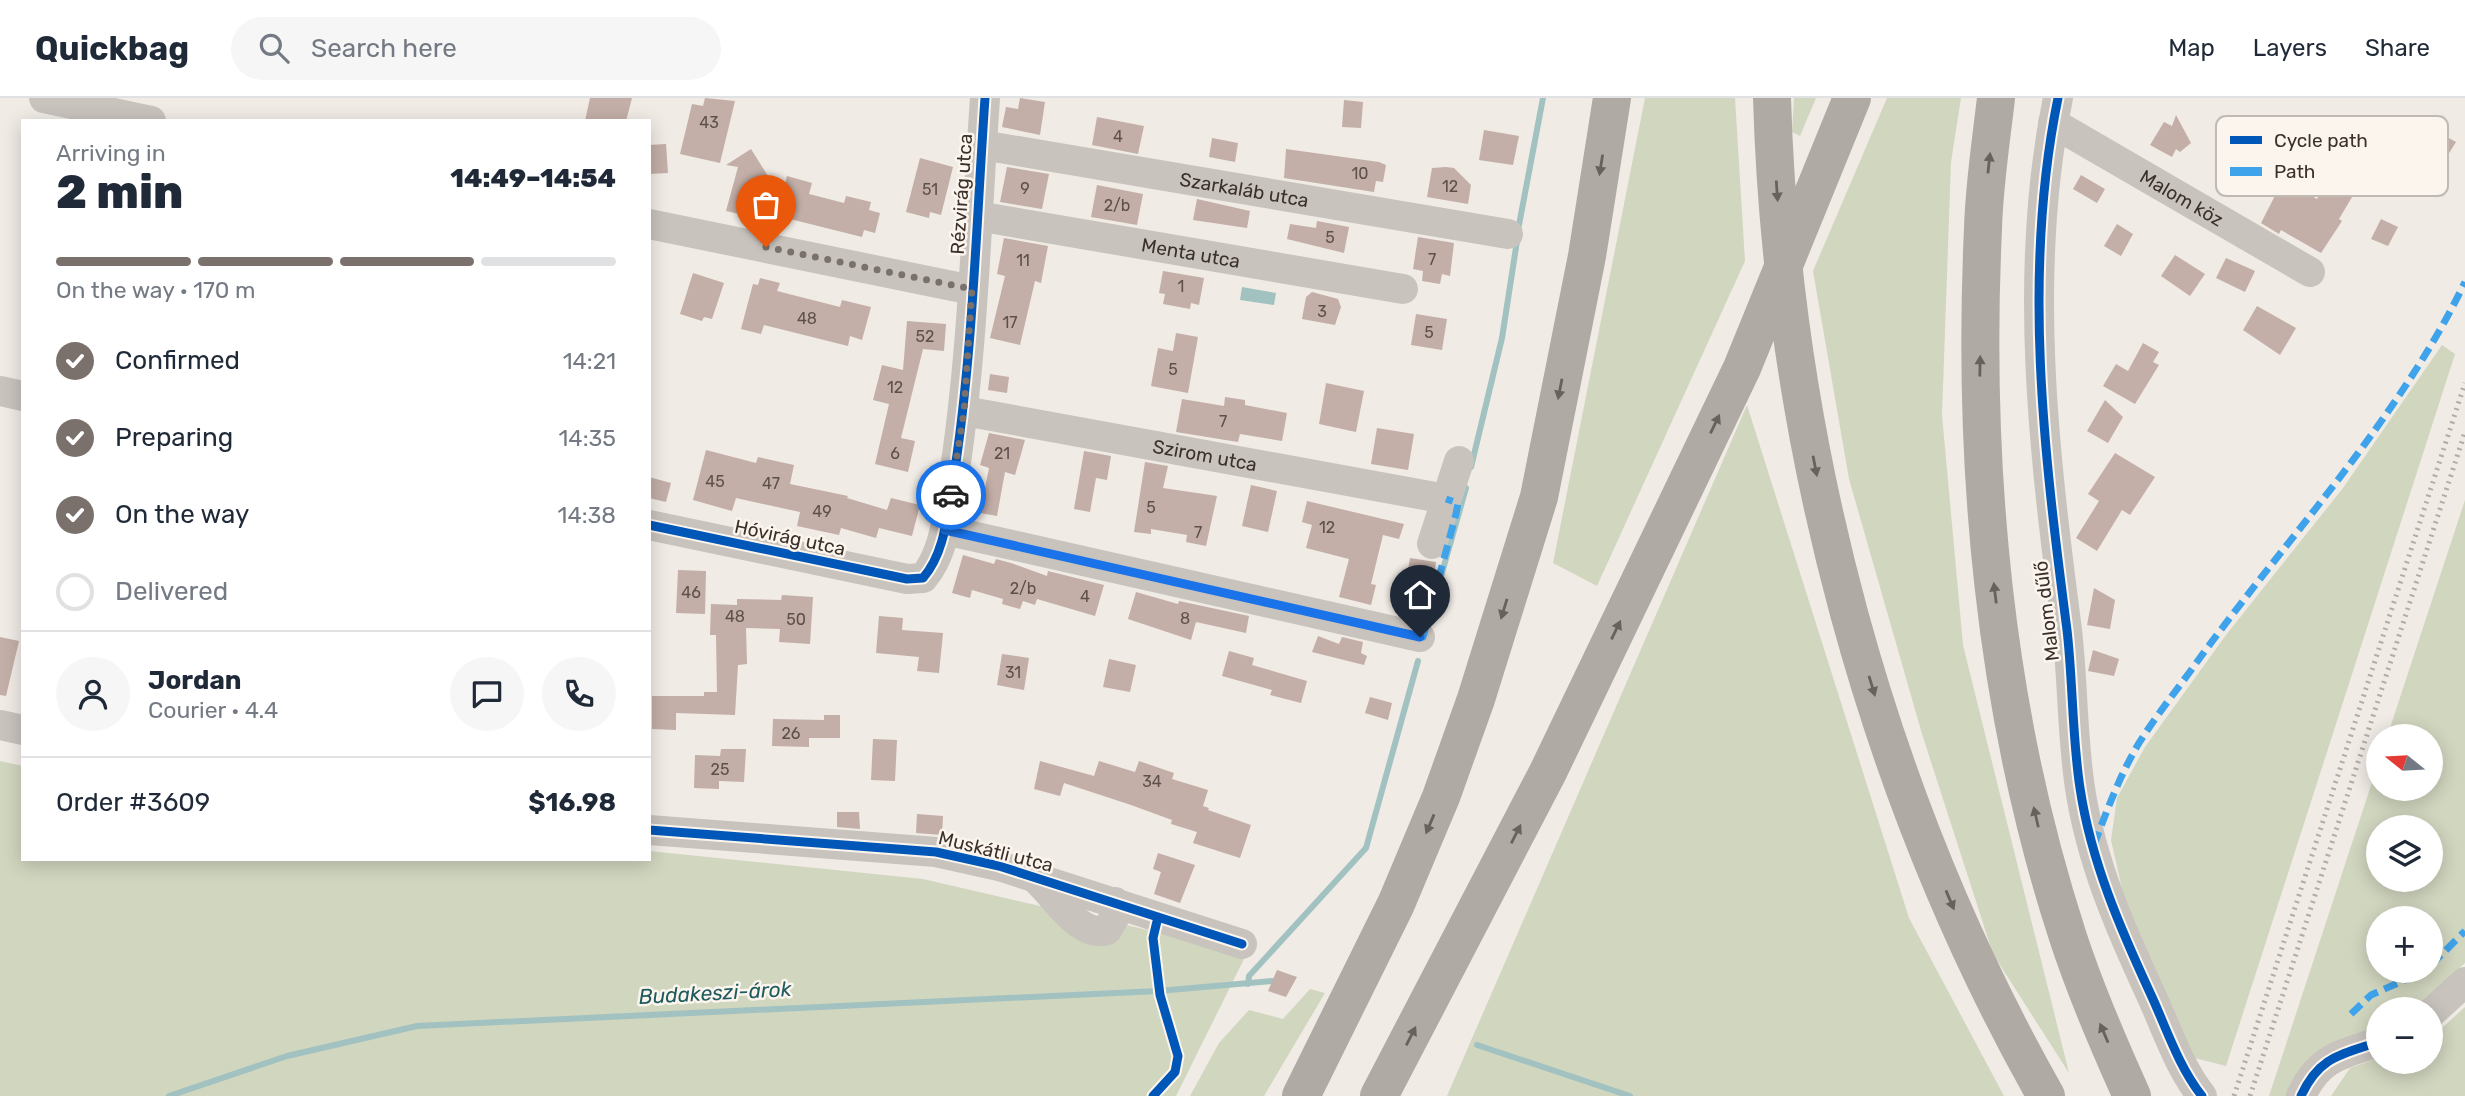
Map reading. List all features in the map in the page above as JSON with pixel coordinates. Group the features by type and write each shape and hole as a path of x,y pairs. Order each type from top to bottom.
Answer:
{"highway":[{"path":"1301,1096 1396,904 1441,797 1484,673 1539,497 1587,256 1612,98"},
{"path":"1772,98 1784,288 1804,411 1846,601 1874,692 1939,874 1979,968 2046,1096"},
{"path":"1379,1096 1548,772 1742,368 1852,98"},
{"path":"1996,98 1983,227 1980,379 1988,533 2003,651 2042,844 2063,921 2096,1013 2132,1096"}],"street":[{"path":"44,98 142,119"},
{"name":"Rézvirág utca","path":"923,578 934,566 945,530 964,411 985,98"},
{"name":"Malom köz","path":"2055,111 2310,272"},
{"name":"Malom dűlő","path":"2055,111 2042,204 2038,274 2039,327 2053,526 2070,655 2080,786 2112,910 2183,1065 2202,1096"},
{"name":"Szarkaláb utca","path":"982,145 1508,234"},
{"name":"Menta utca","path":"977,216 1404,289"},
{"path":"651,224 972,289"},
{"path":"0,391 21,396"},
{"name":"Szirom utca","path":"964,411 1446,499"},
{"path":"1432,544 1459,461"},
{"name":"Hóvirág utca","path":"651,525 907,579 923,578"},
{"path":"945,530 1420,637"},
{"path":"0,725 21,730"},
{"name":"Muskátli utca","path":"651,830 936,852 1032,876 1242,944"},
{"path":"2443,1002 2465,982"},
{"path":"2301,1096 2312,1076 2327,1060 2366,1046"}],"green space":[{"path":"1645,98 1735,98 1745,261 1597,586 1553,563"},
{"path":"1794,98 1816,98 1800,136 1792,132"},
{"path":"1887,98 1961,98 1951,162 1942,415 1963,645 2069,1073 1993,954 1922,734 1849,479 1813,271"},
{"path":"2442,345 2455,354 2226,1066 2187,1056 2137,955 2111,840 2117,798 2145,747 2226,635 2343,488"},
{"path":"1747,405 1909,918 2004,1096 1447,1096"},
{"path":"2465,500 2465,963 2428,997 2366,997 2366,1039 2288,1096 2269,1096 2366,801 2443,802 2443,724 2391,724"},
{"path":"0,761 21,766 21,861 651,861 651,851 923,879 1053,909 1073,931 1117,942 1122,924 1247,953 1176,1096 0,1096"},
{"path":"1310,989 1325,993 1264,1096 1190,1096 1219,1043 1249,1010 1283,1019"},
{"path":"2465,1007 2465,1096 2331,1096 2350,1068 2366,1062 2366,1074 2443,1074 2443,1027"}],"water":[{"path":"1242,287 1276,293 1274,305 1240,300"}],"building":[{"path":"590,98 632,98 627,119 585,119"},
{"path":"705,98 735,101 720,163 680,154 692,104 703,106"},
{"path":"1020,98 1045,102 1040,135 1002,127 1006,107 1018,109"},
{"path":"1344,100 1363,102 1361,128 1342,127"},
{"path":"2176,115 2191,143 2180,152 2176,149 2172,157 2150,145 2164,122 2172,126"},
{"path":"1097,117 1144,126 1138,154 1092,145"},
{"path":"1484,130 1519,136 1513,165 1479,160"},
{"path":"1212,138 1238,143 1235,162 1209,157"},
{"path":"2448,138 2456,142 2448,155"},
{"path":"666,144 668,173 651,174 651,145"},
{"path":"751,149 781,197 787,176 812,183 809,194 844,203 846,196 871,202 869,210 880,213 875,233 864,230 862,237 750,209 748,216 726,211 738,167 726,165"},
{"path":"1286,149 1379,162 1386,165 1383,182 1376,181 1374,192 1284,178"},
{"path":"920,158 953,167 941,215 930,212 929,218 906,212"},
{"path":"1007,167 1049,174 1042,209 1000,202"},
{"path":"1432,168 1454,168 1471,185 1468,204 1427,197"},
{"path":"2081,175 2105,189 2097,203 2073,189"},
{"path":"1097,185 1143,194 1137,225 1091,217"},
{"path":"2275,196 2312,196 2317,199 2319,196 2353,196 2339,219 2342,221 2321,253 2281,230 2279,234 2261,223"},
{"path":"1197,199 1250,211 1247,228 1193,220"},
{"path":"2381,219 2398,227 2388,246 2371,239"},
{"path":"1317,221 1349,227 1344,253 1287,239 1290,224 1316,228"},
{"path":"2117,224 2133,234 2121,256 2104,246"},
{"path":"1418,237 1454,243 1450,276 1442,274 1440,284 1422,281 1423,271 1413,269"},
{"path":"1004,238 1048,246 1041,283 1035,281 1020,345 990,338 1005,276 997,274"},
{"path":"2175,255 2205,274 2190,296 2161,276"},
{"path":"2226,258 2255,271 2245,292 2216,278"},
{"path":"1163,271 1204,278 1199,305 1191,303 1190,309 1163,304 1165,294 1159,293"},
{"path":"693,273 724,283 712,319 704,317 702,321 680,314"},
{"path":"760,278 780,283 777,291 840,307 842,300 871,307 862,340 850,336 848,346 764,325 761,334 741,329 753,284 758,285"},
{"path":"1312,292 1338,299 1341,307 1335,325 1302,319 1306,297"},
{"path":"2257,306 2296,328 2280,355 2243,330"},
{"path":"1416,314 1447,319 1442,350 1411,345"},
{"path":"907,321 946,324 944,351 923,349 901,438 915,441 908,472 875,464 889,404 873,400 882,365 903,370"},
{"path":"1176,333 1198,337 1188,393 1151,386 1158,348 1173,351"},
{"path":"2143,343 2159,352 2153,362 2159,365 2135,404 2103,386 2116,364 2128,371"},
{"path":"990,374 1009,377 1007,393 988,390"},
{"path":"1326,383 1364,391 1356,432 1319,424"},
{"path":"1225,397 1245,400 1245,405 1287,413 1282,441 1240,434 1238,442 1176,432 1182,399 1224,406"},
{"path":"2105,400 2123,417 2108,443 2087,431"},
{"path":"1377,428 1414,434 1408,470 1371,464"},
{"path":"989,433 1025,440 1015,475 1005,472 997,516 980,513 989,468 980,465"},
{"path":"706,450 756,463 758,457 794,465 790,484 848,496 847,498 887,510 891,498 920,505 912,536 879,528 876,538 841,528 839,535 797,526 800,512 736,498 732,511 693,500"},
{"path":"1084,451 1111,456 1107,480 1096,478 1090,512 1074,509"},
{"path":"2115,453 2155,477 2130,515 2122,510 2097,551 2076,538 2099,501 2088,494"},
{"path":"1145,462 1168,466 1163,488 1217,496 1206,546 1186,542 1187,535 1151,529 1151,534 1134,532"},
{"path":"651,478 671,483 666,502 651,498"},
{"path":"1251,485 1277,491 1268,532 1242,526"},
{"path":"1307,501 1404,524 1399,539 1383,535 1371,584 1376,585 1371,605 1339,597 1349,559 1306,548 1312,525 1302,522"},
{"path":"963,555 994,564 996,559 1047,576 1048,571 1104,585 1095,616 1037,599 1035,605 1023,601 1020,609 1002,604 1003,599 972,590 970,598 952,593"},
{"path":"1410,558 1436,562 1433,585 1406,581"},
{"path":"678,570 706,571 705,614 676,613"},
{"path":"2094,588 2115,600 2110,629 2087,625"},
{"path":"1136,592 1178,604 1179,601 1249,616 1246,633 1196,622 1191,640 1128,619"},
{"path":"782,595 813,597 810,644 779,642 780,629 746,628 747,664 738,665 735,715 676,713 676,730 652,729 652,696 704,696 704,692 717,692 716,635 710,635 711,604 737,605 737,599 781,600"},
{"path":"879,616 903,618 902,630 943,633 939,673 917,671 919,657 876,653"},
{"path":"1318,636 1339,644 1342,637 1363,642 1361,653 1367,656 1364,665 1312,652"},
{"path":"0,637 19,641 6,696 0,695"},
{"path":"2093,650 2119,659 2114,676 2088,671"},
{"path":"1229,651 1254,658 1252,665 1307,681 1301,703 1270,695 1272,690 1222,676"},
{"path":"1002,654 1029,658 1024,690 997,685"},
{"path":"1109,659 1136,665 1130,692 1103,687"},
{"path":"1370,697 1392,703 1388,720 1365,713"},
{"path":"824,715 840,715 840,738 809,738 809,747 772,746 773,719 824,720"},
{"path":"873,739 897,740 895,781 871,780"},
{"path":"721,749 746,749 744,782 719,781 719,789 694,788 695,755 720,756"},
{"path":"1040,761 1094,776 1099,761 1135,772 1139,761 1174,773 1172,779 1208,790 1203,806 1209,808 1208,810 1251,825 1240,858 1193,843 1197,832 1171,824 1172,820 1131,805 1064,783 1060,796 1034,789"},
{"path":"837,812 859,812 860,829 837,827"},
{"path":"917,814 943,816 942,835 916,833"},
{"path":"1158,853 1195,865 1180,903 1154,894 1161,872 1153,869"},
{"path":"1277,970 1297,977 1286,997 1268,991"}],"waterway":[{"path":"1518,230 1543,98"},
{"path":"1471,467 1502,338 1517,241"},
{"path":"1430,615 1466,488"},
{"path":"1248,984 1249,976 1366,848 1418,661"},
{"name":"Budakeszi-árok","path":"169,1096 287,1056 417,1026 1158,991 1273,981"},
{"name":"Budakeszi-árok","path":"1477,1045 1630,1096"}],"railway":[{"path":"2234,1096 2465,383"},
{"path":"2250,1096 2465,432"}],"marked path":[{"path":"2094,845 2120,780 2145,734 2224,625 2372,434 2406,385 2465,282"},
{"path":"1420,637 1423,637 1456,514 1458,503 1446,499"},
{"path":"2443,953 2465,931"},
{"path":"2351,1014 2371,995 2398,983"}],"cycle path":[{"path":"651,525 907,579 923,578 941,545 960,435 970,339 985,98"},
{"path":"2058,98 2047,164 2041,230 2040,364 2080,788 2099,869 2118,921 2174,1048 2202,1096"},
{"path":"651,830 936,852 999,866 1242,944"},
{"path":"1153,1096 1175,1072 1178,1056 1160,995 1153,938 1158,917"},
{"path":"2301,1096 2323,1065 2366,1046"}],"way so far":[{"path":"766,247 972,289 964,411 951,495"}],"route":[{"path":"951,495 945,530 1420,637"}]}
